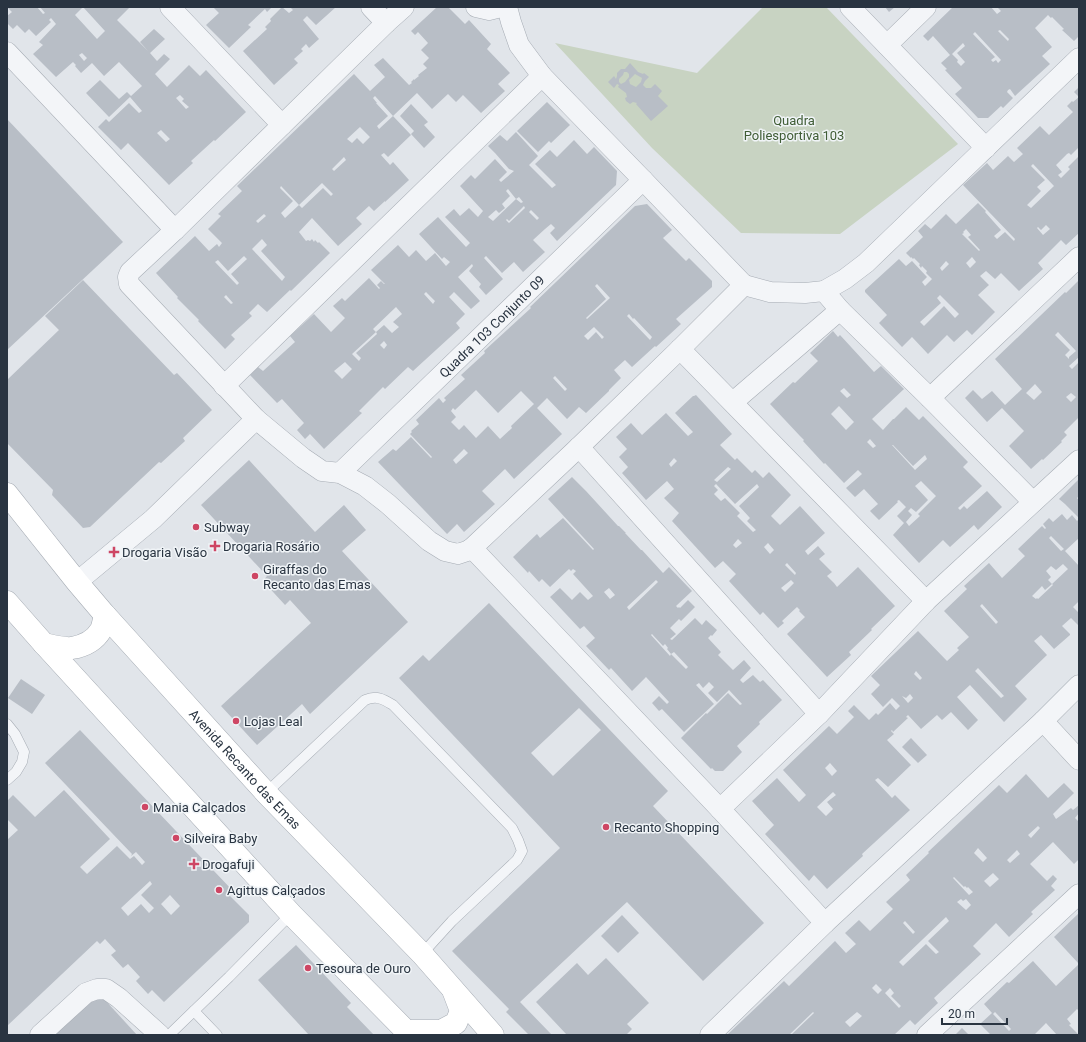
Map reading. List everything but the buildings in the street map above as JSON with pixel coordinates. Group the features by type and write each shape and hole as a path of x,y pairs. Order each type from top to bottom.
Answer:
{"main road":[{"name":"Avenida Recanto das Emas","path":"7,494 105,615 266,793 422,954 493,1035"},
{"path":"7,602 291,914 408,1033 441,1031 456,1023 460,1012 452,988"},
{"path":"44,644 72,648 87,643 96,637 101,629 105,615"}],"street":[{"path":"170,7 282,125"},
{"path":"371,7 386,23"},
{"path":"404,7 130,272 128,277 129,284 224,386 256,419 303,458 322,471 340,473 365,486 388,504 429,541 445,551 458,554 467,551 472,548 578,447 744,285"},
{"path":"476,7 489,10 501,7"},
{"path":"507,7 519,45 542,76 744,285 770,292 805,293 824,291 866,263 1079,58"},
{"path":"850,7 986,148"},
{"path":"887,45 926,7"},
{"path":"7,52 175,230"},
{"path":"224,386 542,76"},
{"name":"Quadra 103 Conjunto 09","path":"340,473 643,180"},
{"path":"930,398 1079,257"},
{"path":"824,291 840,310 1033,502"},
{"path":"733,402 840,310"},
{"path":"680,349 926,601"},
{"path":"77,582 153,519 256,419"},
{"path":"578,447 819,714"},
{"path":"720,809 819,714 926,601 1079,460"},
{"path":"472,548 720,809 825,923"},
{"path":"710,1035 825,923 1043,721 1079,685"},
{"path":"1043,721 1079,760"},
{"path":"928,1035 1079,894"},
{"path":"40,1035 86,992 97,989 106,989 119,998 160,1035"}],"lane":[{"path":"266,793 365,700 377,697 393,705 512,828 522,851 517,860 452,921 422,954"},
{"path":"7,724 15,734 24,752 22,762 16,772 7,780"},
{"path":"169,1035 291,914"},
{"path":"194,1011 217,1035"}],"green space":[{"name":"Quadra Poliesportiva 103","path":"763,7 826,7 958,144 840,234 741,233 652,148 555,43 697,73"}],"place":[{"name":"Subway","path":"196,527"},
{"name":"Drogaria Rosário","path":"215,546"},
{"name":"Drogaria Visão","path":"114,552"},
{"name":"Giraffas do Recanto das Emas","path":"255,576"},
{"name":"Lojas Leal","path":"236,721"},
{"name":"Mania Calçados","path":"145,807"},
{"name":"Recanto Shopping","path":"606,827"},
{"name":"Silveira Baby","path":"176,838"},
{"name":"Drogafuji","path":"194,864"},
{"name":"Agittus Calçados","path":"219,890"},
{"name":"Tesoura de Ouro","path":"308,968"}]}
